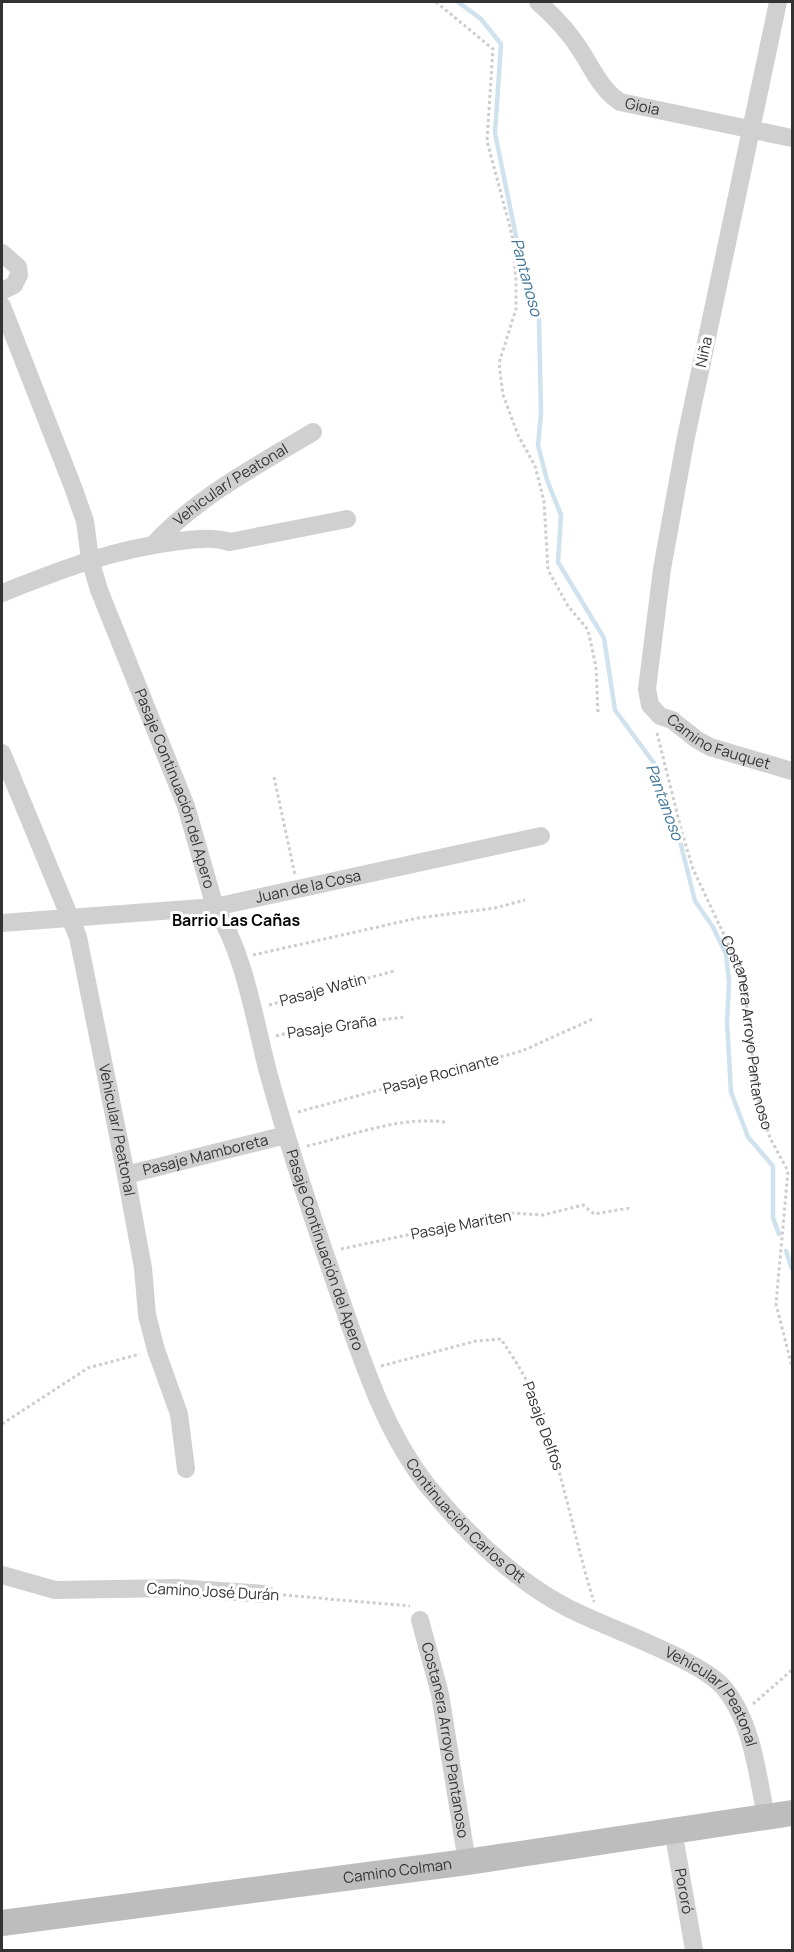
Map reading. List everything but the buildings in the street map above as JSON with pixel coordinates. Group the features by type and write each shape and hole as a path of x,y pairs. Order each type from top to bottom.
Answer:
{"street":[{"name":"Gioia","path":"538,2 566,30 599,82 620,102 792,138"},
{"name":"Niña","path":"650,705 646,690 662,568 685,442 778,2"},
{"path":"2,253 18,267 20,275 14,285 2,291"},
{"name":"Pasaje Continuación del Apero","path":"2,306 85,521 90,559 99,590 186,806 215,907 223,919 237,958 288,1143 369,1380"},
{"name":"Vehicular/ Peatonal","path":"153,544 172,524 219,488 313,432"},
{"name":"Vehicular/ Peatonal","path":"2,593 90,559 153,544 217,538 230,542 347,519"},
{"name":"Camino Fauquet","path":"650,705 660,716 672,720 710,747 792,771"},
{"name":"Vehicular/ Peatonal","path":"2,754 10,791 71,917 78,937 143,1268 147,1315 156,1350 179,1414 186,1469"},
{"name":"Juan de la Cosa","path":"2,923 215,907 541,836"},
{"name":"Pasaje Mamboreta","path":"126,1175 288,1143"},
{"name":"Continuación Carlos Ott","path":"369,1380 400,1444 418,1472 499,1562 549,1598 601,1624"},
{"name":"Camino José Durán","path":"2,1575 56,1590 176,1588 266,1594"},
{"name":"Costanera Arroyo Pantanoso","path":"420,1620 440,1694 467,1862"},
{"name":"Vehicular/ Peatonal","path":"601,1624 713,1678 724,1687 741,1716 749,1739 766,1816"},
{"name":"Camino Colman","path":"2,1923 467,1862 792,1813"},
{"name":"Pororó","path":"673,1830 694,1950"}],"path":[{"path":"436,2 493,49 487,141 512,236 516,279 516,309 499,363 503,395 518,435 535,466 542,492 548,570 568,606 588,630 596,667 598,713"},
{"name":"Costanera Arroyo Pantanoso","path":"650,705 693,869 743,975 757,1095 770,1138 788,1171 776,1304 792,1367"},
{"path":"274,777 298,890"},
{"path":"237,958 418,918 495,908 525,900"},
{"name":"Pasaje Watin","path":"252,1009 394,971"},
{"name":"Pasaje Graña","path":"260,1040 303,1029 405,1017"},
{"name":"Pasaje Rocinante","path":"281,1116 522,1051 595,1018"},
{"path":"288,1143 424,1119 445,1122"},
{"name":"Pasaje Mariten","path":"325,1253 511,1213 543,1215 583,1205 594,1214 630,1208"},
{"name":"Pasaje Delfos","path":"369,1380 369,1374 373,1370 391,1361 476,1341 501,1339 527,1382 562,1479 579,1553 601,1624"},
{"path":"2,1424 88,1368 156,1350"},
{"name":"Camino José Durán","path":"266,1594 408,1605 420,1620"},
{"path":"741,1716 792,1670"}],"waterway":[{"name":"Pantanoso","path":"458,2 481,19 501,44 495,133 522,266 539,319 541,413 538,445 547,480 561,515 558,562 604,638 615,710 656,766 666,804 677,829 695,901 713,927 726,954 729,982 727,1022 731,1092 748,1137 773,1166 773,1218 779,1234"},
{"name":"Pantanoso","path":"786,1251 792,1269"}],"district":[{"name":"Barrio Las Cañas","path":"236,920"}]}
